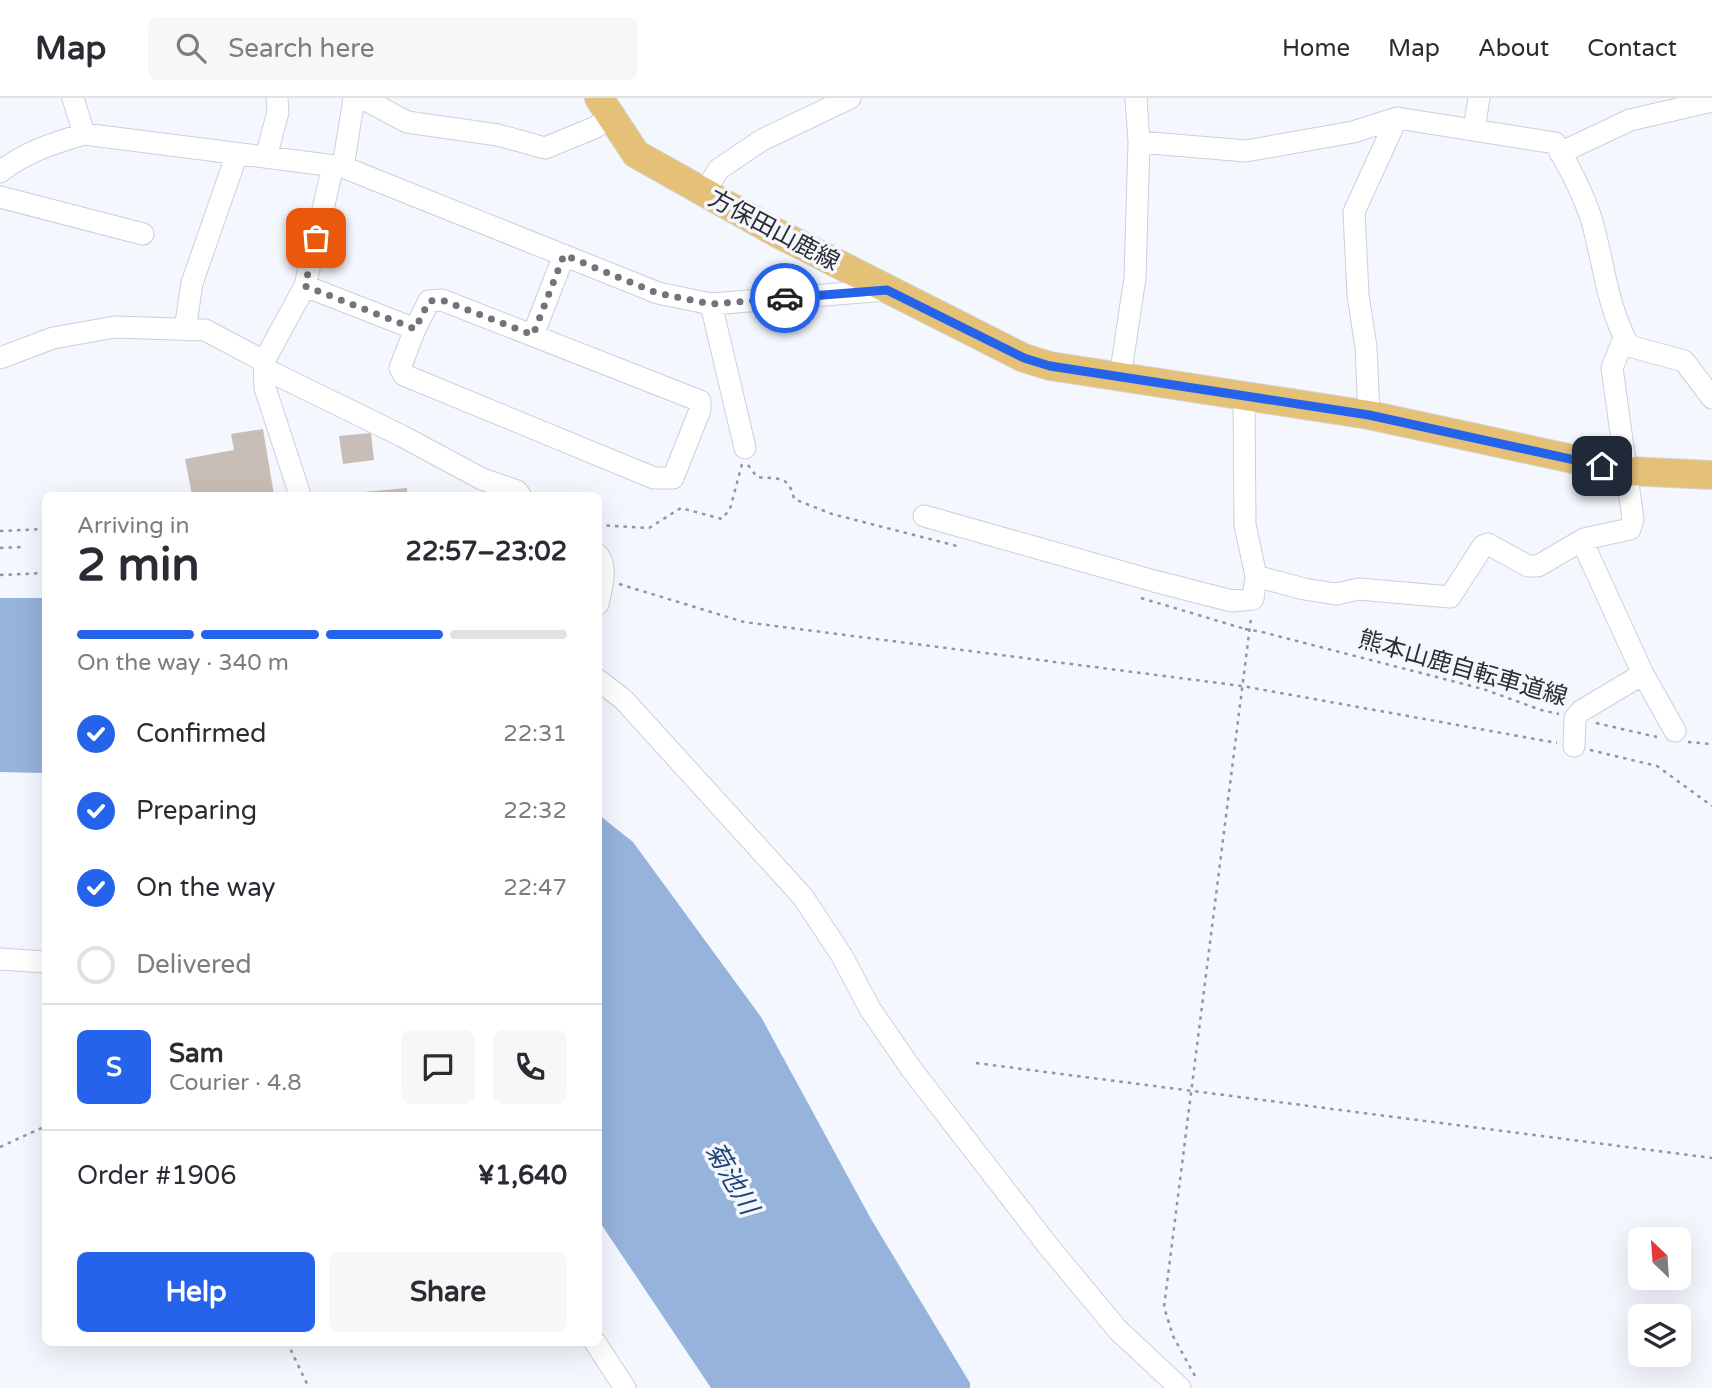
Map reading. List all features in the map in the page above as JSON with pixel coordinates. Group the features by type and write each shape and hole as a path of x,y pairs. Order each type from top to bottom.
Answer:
{"main road":[{"name":"方保田山鹿線","path":"605,108 636,153 887,290 1024,358 1050,366 1369,415 1628,471 1712,475"}],"street":[{"path":"73,98 84,134"},
{"path":"266,157 278,112 277,98"},
{"path":"299,492 265,388 264,365 305,286 354,98"},
{"path":"362,98 407,122 498,135 545,148 594,128 605,108"},
{"path":"705,193 719,169 762,140 850,98"},
{"path":"1120,377 1135,278 1139,142 1136,98"},
{"path":"1474,130 1479,98"},
{"path":"1560,153 1630,120 1712,101"},
{"path":"1139,142 1246,151 1353,132 1397,118 1555,144 1574,174 1592,222 1605,284 1624,338 1629,346 1684,361 1712,398"},
{"path":"1369,415 1366,347 1358,295 1354,212 1397,118"},
{"path":"0,172 15,160 48,145 84,134 266,157 338,167 657,293 711,304 887,290"},
{"path":"185,330 192,283 237,154"},
{"path":"0,197 143,234"},
{"path":"533,335 564,255"},
{"path":"305,286 415,329"},
{"path":"442,300 700,401 700,410 673,478 654,478 404,375 400,368 415,329 429,301 442,300"},
{"path":"711,304 744,453"},
{"path":"0,358 53,338 115,327 205,330 264,365 482,479 518,492"},
{"path":"1256,576 1304,589 1336,594 1359,589 1450,597 1483,546 1488,544 1528,566 1538,566 1582,541 1630,529 1633,519 1628,471 1612,368 1624,338"},
{"path":"924,516 1154,582 1232,601 1253,599 1256,576 1245,525 1244,395"},
{"path":"1582,541 1675,737"},
{"path":"602,560 602,583"},
{"path":"1574,746 1575,718 1581,711 1643,674"},
{"path":"602,683 623,699 803,897 842,956 870,1009 936,1101 1049,1248 1118,1330 1188,1383"},
{"path":"0,959 42,962"},
{"path":"598,1346 625,1388"}],"path":[{"path":"602,525 649,528 681,508 722,519 730,509 744,453"},
{"path":"0,531 42,529"},
{"path":"0,548 22,547"},
{"path":"0,575 42,573"},
{"path":"603,578 744,622 1242,686 1574,746 1657,766 1712,806"},
{"path":"1188,1383 1164,1307 1253,599"},
{"name":"熊本山鹿自転車道線","path":"1245,629 1470,685 1541,710 1628,732 1712,744"},
{"path":"976,1063 1712,1158"},
{"path":"0,1147 42,1128"},
{"path":"289,1346 309,1388"}],"water":[{"path":"0,598 42,598 42,773 0,772"},
{"name":"菊池川","path":"602,817 633,842 761,1017 871,1219 970,1383 970,1388 711,1388 602,1225"}],"building":[{"path":"263,429 274,492 191,492 185,459 234,450 231,434"},
{"path":"371,433 374,460 343,464 339,436"},
{"path":"407,488 407,492 364,492"}],"way so far":[{"path":"316,238 305,286 415,329 429,301 442,300 533,335 564,255 657,293 711,304 785,298"}],"route":[{"path":"785,298 887,290 1024,358 1050,366 1369,415 1602,466"}]}
